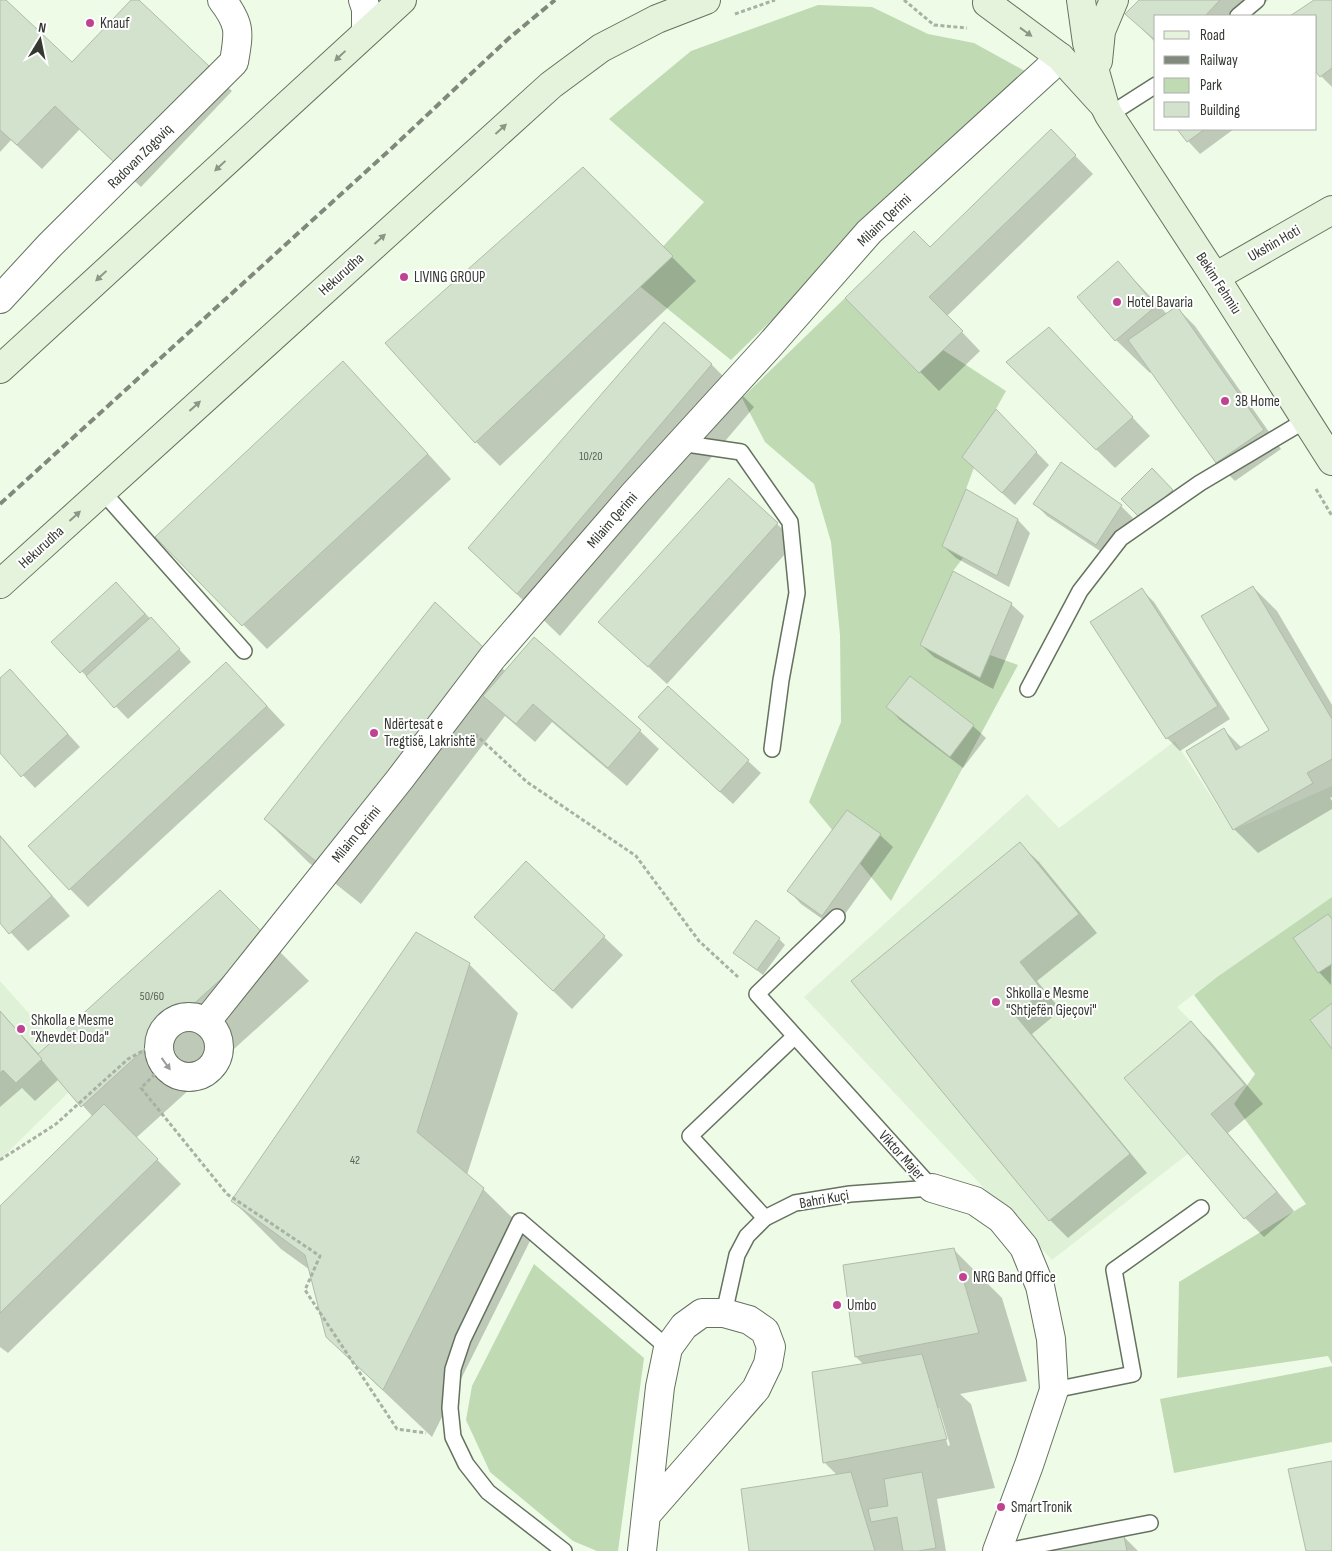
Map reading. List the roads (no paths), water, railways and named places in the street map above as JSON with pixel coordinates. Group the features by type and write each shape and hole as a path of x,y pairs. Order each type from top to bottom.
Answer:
{"main road":[{"path":"0,369 402,0"},
{"name":"Hekurudha","path":"0,584 551,85 601,48 657,19 706,0"},
{"path":"980,2 1018,0"},
{"name":"Bekim Fehmiu","path":"1081,0 1087,43 1107,111"},
{"path":"1107,111 1098,62 1101,31 1114,0"},
{"name":"Bekim Fehmiu","path":"980,2 1060,56 1107,111 1332,461"},
{"name":"Ukshin Hoti","path":"1215,277 1332,210"}],"street":[{"name":"Radovan Zogoviq","path":"0,299 49,246 234,62 239,33 233,16 222,0"},
{"path":"363,0 366,8 366,32"},
{"name":"Milaim Qerimi","path":"206,1022 400,779 492,658 634,494 770,346 869,232 1048,70 1060,56"},
{"path":"183,1018 195,1018 206,1022 214,1030 219,1041 219,1053 215,1064 207,1072 196,1077 184,1077 173,1073 162,1053 164,1031 172,1022 183,1018"},
{"name":"Viktor Majer","path":"932,1188 975,1202 1001,1219 1024,1247 1040,1286 1051,1340 1054,1390 1029,1466 997,1551"},
{"path":"642,1551 659,1396 668,1348 684,1326 702,1313 724,1313 749,1320 765,1331 771,1347 768,1364 756,1389 646,1515"}],"lane":[{"path":"1239,15 1257,0"},
{"path":"1107,111 1154,86"},
{"path":"1028,689 1080,592 1121,538 1200,483 1306,420"},
{"path":"680,444 741,452 790,522 797,594 781,680 772,749"},
{"path":"102,490 244,651"},
{"name":"Viktor Majer","path":"837,917 756,994 932,1188"},
{"path":"765,1218 690,1136 794,1037"},
{"name":"Bahri Kuçi","path":"724,1313 737,1255 747,1236 765,1218 795,1203 850,1194 932,1188"},
{"path":"1054,1390 1133,1374 1114,1270 1201,1208"},
{"path":"564,1551 488,1492 466,1464 453,1437 450,1408 453,1369 463,1339 520,1222 668,1348"},
{"path":"1006,1551 1150,1523"}],"railway":[{"path":"0,504 393,147 508,39 555,0"}],"place":[{"name":"Knauf","path":"90,23"},
{"name":"LIVING GROUP","path":"404,277"},
{"name":"Hotel Bavaria","path":"1117,302"},
{"name":"3B Home","path":"1225,401"},
{"name":"Ndërtesat e Tregtisë, Lakrishtë","path":"374,733"},
{"name":"Shkolla e Mesme \"Shtjefën Gjeçovi\"","path":"996,1002"},
{"name":"Shkolla e Mesme \"Xhevdet Doda\"","path":"21,1029"},
{"name":"NRG Band Office","path":"963,1277"},
{"name":"Umbo","path":"837,1305"},
{"name":"SmartTronik","path":"1001,1507"}]}
